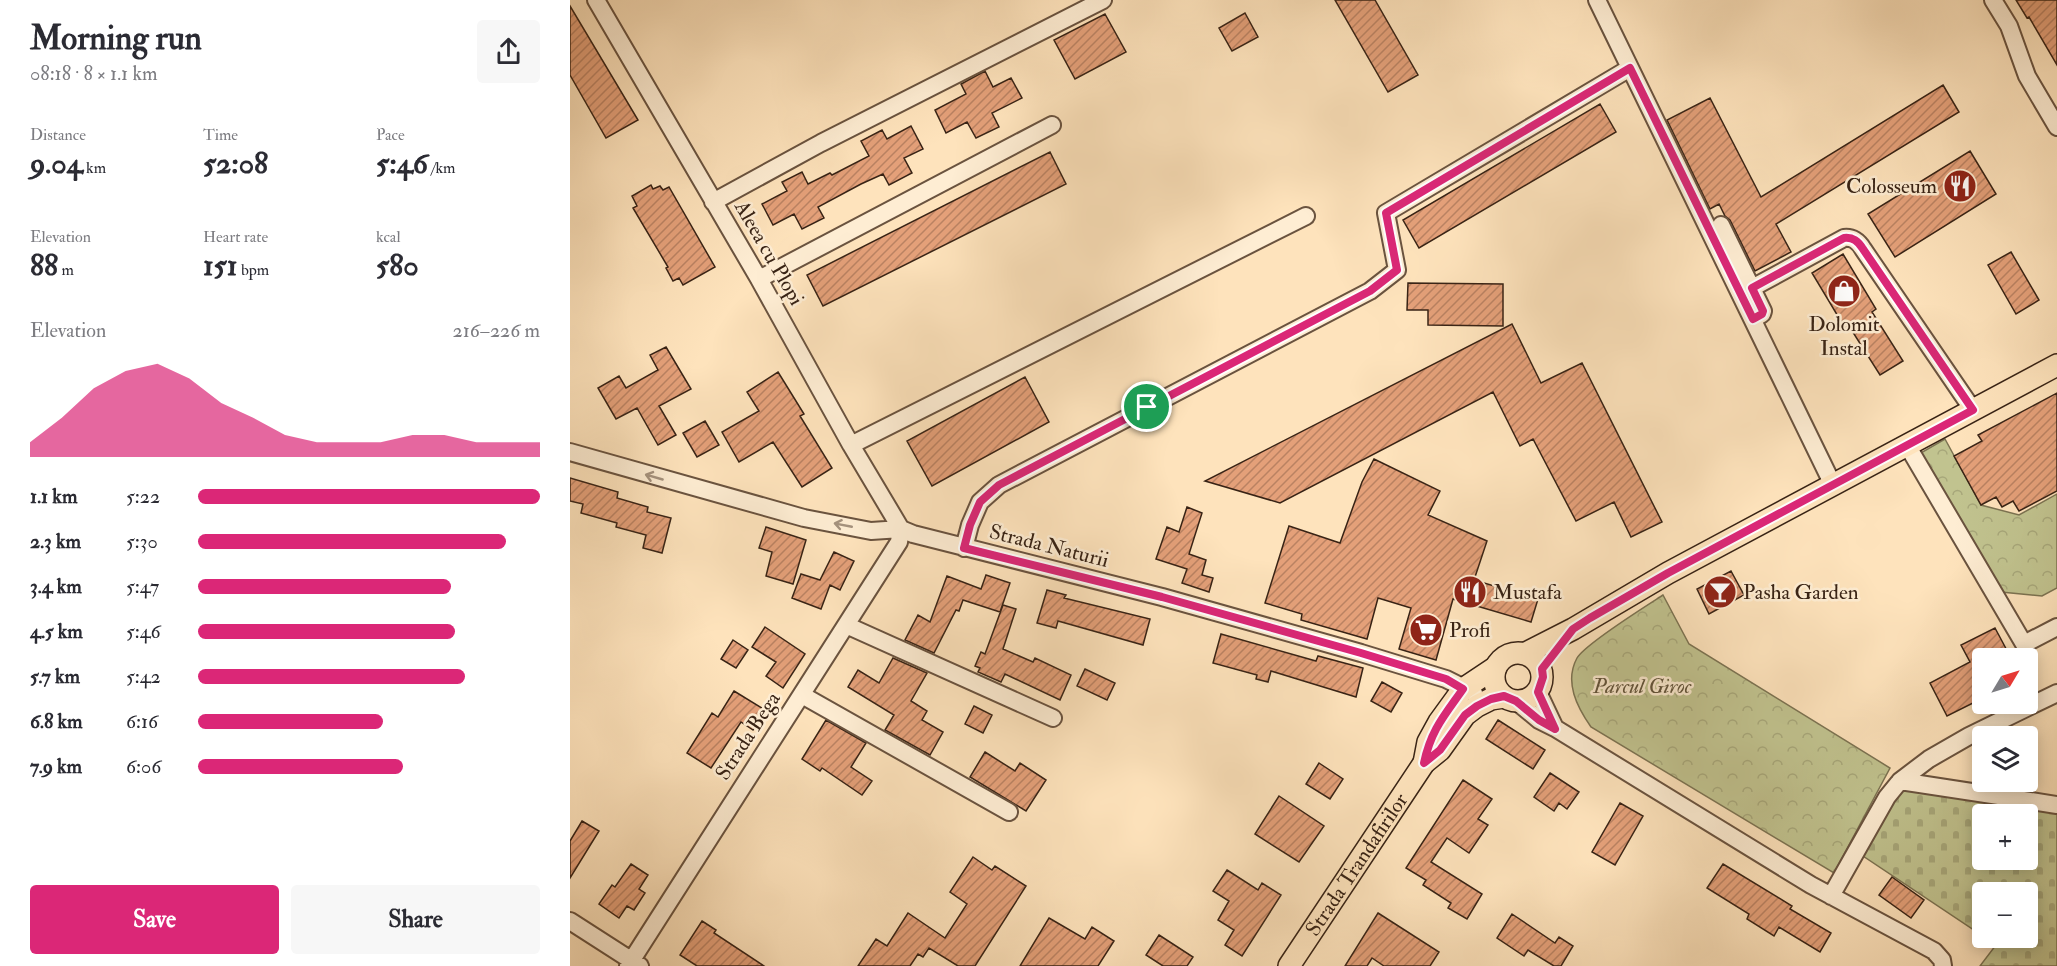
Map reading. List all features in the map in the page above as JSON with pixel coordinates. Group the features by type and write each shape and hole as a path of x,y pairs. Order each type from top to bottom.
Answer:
{"main road":[{"path":"1526,653 1533,657 1542,669 1543,677 1538,692 1524,700 1504,699 1498,691 1494,675 1498,664 1512,653 1526,653 1573,629 1668,573 2057,365"},
{"path":"1542,669 1573,629"},
{"name":"Strada Trandafirilor","path":"1424,763 1428,742 1439,723 1455,684 1498,664"},
{"name":"Strada Trandafirilor","path":"1289,966 1424,763 1440,750 1465,715 1477,706 1504,699"}],"street":[{"name":"Aleea cu Plopi","path":"596,0 759,279 851,445 901,529"},
{"path":"713,202 821,143 1103,0"},
{"path":"1597,0 1833,485"},
{"path":"1993,0 2009,27 2027,75 2057,127"},
{"path":"964,548 970,525 980,502 999,485 1370,291 1397,270 1386,213 1630,68"},
{"path":"759,279 1052,125"},
{"path":"851,445 1306,216"},
{"path":"1721,225 1763,311 1753,319"},
{"path":"1752,288 1844,238 1850,237 1863,249 1973,410"},
{"path":"1907,446 2024,644 2057,627"},
{"name":"Strada Naturii","path":"570,452 804,518 871,531 901,529 964,548 1162,597 1350,650 1504,699 1830,896 1934,951 1942,963"},
{"name":"Strada Bega","path":"633,964 899,542 901,529"},
{"path":"846,626 1053,718"},
{"path":"1538,692 1555,729"},
{"path":"1830,896 1887,797 1900,781 1929,759 1969,736 2057,693"},
{"path":"802,695 1010,813"},
{"path":"1900,781 2057,804"},
{"path":"570,921 633,964"}],"green space":[{"path":"1945,439 1981,505 2019,515 2057,494 2057,588 2042,596 2001,592 1919,454"},
{"name":"Parcul Giroc","path":"1663,595 1689,644 1890,768 1834,873 1591,727 1586,719 1577,703 1572,685 1573,667 1577,658 1603,635"},
{"path":"1895,788 2003,804 1972,804 1972,870 2038,870 2038,809 2057,812 2057,966 1980,966 1994,948 2038,948 2038,882 1972,882 1972,929 1860,854"}],"building":[{"path":"1335,0 1375,0 1418,75 1388,92"},
{"path":"2016,0 2057,0 2057,65 2029,17 2027,18"},
{"path":"570,6 638,120 606,138 570,75"},
{"path":"1245,13 1258,37 1232,51 1219,28"},
{"path":"1105,14 1126,52 1075,79 1054,40"},
{"path":"985,71 993,87 1011,78 1022,98 992,113 999,127 976,138 967,122 946,133 935,110 966,94 961,84"},
{"path":"1943,85 1959,112 1776,224 1791,252 1755,271 1730,220 1725,216 1719,204 1710,209 1667,120 1710,98 1761,197"},
{"path":"1600,104 1616,132 1419,248 1403,220"},
{"path":"911,126 923,149 904,158 912,173 889,185 883,174 861,184 818,207 824,218 802,229 794,214 773,225 762,204 787,191 782,182 802,172 808,184 830,173 832,175 869,156 861,141 882,130 887,139"},
{"path":"1970,151 1996,194 1895,257 1868,214"},
{"path":"1050,152 1066,184 823,306 807,275"},
{"path":"651,185 653,189 660,186 663,190 669,187 715,267 683,285 679,278 673,281 666,268 668,267 633,208 637,206 632,196"},
{"path":"2011,252 2039,300 2016,314 1988,265"},
{"path":"1843,254 1876,309 1872,312 1903,361 1880,375 1849,326 1845,328 1812,273"},
{"path":"1408,283 1503,284 1503,326 1428,325 1428,310 1407,310"},
{"path":"1512,324 1541,383 1582,363 1662,522 1631,537 1614,502 1576,521 1533,439 1520,446 1493,392 1280,503 1205,481"},
{"path":"666,347 691,389 659,406 676,435 658,445 637,408 616,419 598,388 619,376 626,388 658,370 650,355"},
{"path":"778,372 804,414 800,416 832,468 802,487 773,442 739,462 722,432 759,411 747,392"},
{"path":"1025,377 1049,422 932,486 907,441"},
{"path":"2057,393 2057,491 2019,511 2013,501 2002,507 1996,497 1981,505 1954,456 1982,441 1978,435"},
{"path":"705,421 719,445 697,457 683,433"},
{"path":"1374,459 1440,491 1428,515 1487,541 1474,580 1538,599 1531,622 1453,599 1436,660 1399,649 1411,608 1378,598 1367,639 1301,620 1302,614 1265,603 1289,526 1340,543 1362,482"},
{"path":"570,478 618,492 617,498 648,507 647,512 671,518 662,553 643,548 646,535 616,527 617,523 581,513 583,504 570,501"},
{"path":"1187,507 1202,513 1189,554 1206,560 1202,575 1213,578 1209,592 1182,583 1187,569 1156,559 1167,527 1179,532"},
{"path":"766,527 806,540 793,584 766,576 772,552 759,548"},
{"path":"834,552 854,561 840,590 830,585 821,609 792,598 801,574 820,580"},
{"name":"Pasha Garden","path":"1731,571 1744,595 1709,614 1697,589"},
{"path":"986,575 1010,583 1000,612 963,600 934,653 905,640 918,615 930,622 947,576 981,589"},
{"path":"1047,590 1066,595 1064,598 1150,619 1143,645 1058,621 1056,628 1037,623"},
{"path":"1003,605 1016,609 1003,649 1033,662 1035,658 1071,675 1060,700 1005,674 1001,682 978,672 980,668 975,666 981,652 985,654"},
{"path":"765,627 805,654 783,688 766,676 776,662 752,647"},
{"path":"1995,628 2006,648 1972,648 1972,704 1947,716 1930,683 1970,662 1961,645"},
{"path":"1221,634 1316,661 1318,656 1363,668 1356,697 1271,671 1268,682 1256,679 1257,675 1213,663"},
{"path":"733,640 748,650 736,668 721,659"},
{"path":"893,658 927,673 911,701 927,711 922,720 943,732 930,755 885,730 894,715 848,687 858,670 879,683"},
{"path":"1085,669 1115,683 1107,700 1077,686"},
{"path":"1382,682 1402,693 1391,712 1371,701"},
{"path":"734,691 765,710 753,730 741,722 711,768 687,753 712,713 718,717"},
{"path":"974,706 992,715 983,733 965,724"},
{"path":"826,720 866,743 851,767 872,781 862,795 822,768 820,771 802,759"},
{"path":"1498,720 1545,750 1533,769 1486,739"},
{"path":"985,752 1015,771 1020,763 1046,780 1026,811 970,777"},
{"path":"1319,763 1343,779 1330,799 1306,784"},
{"path":"1550,773 1579,792 1567,809 1559,803 1554,811 1534,797"},
{"path":"1463,780 1492,799 1478,819 1488,825 1469,853 1447,838 1431,862 1482,894 1467,919 1448,908 1451,903 1423,885 1426,880 1406,868"},
{"path":"1279,796 1324,826 1299,862 1255,834"},
{"path":"1620,803 1643,816 1615,865 1592,852"},
{"path":"582,821 599,831 570,878 570,841"},
{"path":"973,857 992,870 995,866 1026,886 975,966 958,966 929,948 923,957 918,954 910,966 858,966 876,939 887,946 908,913 945,938 967,904 950,892"},
{"path":"631,864 648,875 639,889 645,893 634,910 627,906 619,918 599,904 612,885 615,887"},
{"path":"1723,864 1792,906 1790,909 1831,933 1820,952 1779,927 1774,936 1747,919 1749,914 1707,888"},
{"path":"1227,870 1258,890 1262,883 1281,895 1242,956 1225,945 1234,930 1218,920 1229,901 1213,891"},
{"path":"1892,877 1924,900 1911,918 1879,895"},
{"path":"1378,913 1439,952 1430,966 1384,966 1372,958 1367,966 1345,966"},
{"path":"1512,914 1555,943 1559,937 1573,946 1561,966 1554,966 1528,950 1524,956 1497,938"},
{"path":"1049,918 1085,939 1092,927 1114,941 1098,966 1020,966"},
{"path":"702,921 716,930 714,933 764,966 697,966 680,955"},
{"path":"1159,935 1193,957 1187,966 1163,966 1146,955"}],"place":[{"name":"Colosseum","path":"1960,186"},
{"name":"Dolomit Instal","path":"1844,291"},
{"name":"Mustafa","path":"1470,592"},
{"name":"Pasha Garden","path":"1720,592"},
{"name":"Profi","path":"1426,630"}],"route":[{"path":"1630,68 1753,319 1763,311 1752,288 1844,238 1850,237 1863,249 1973,410 1668,573 1573,629 1542,669 1543,677 1538,692 1555,729 1539,720 1516,701 1504,696 1491,699 1465,715 1440,750 1424,763 1428,742 1463,689 1446,679 1162,597 964,548 970,525 980,502 999,485 1147,407 1370,291 1397,270 1386,213 1630,68"}]}
